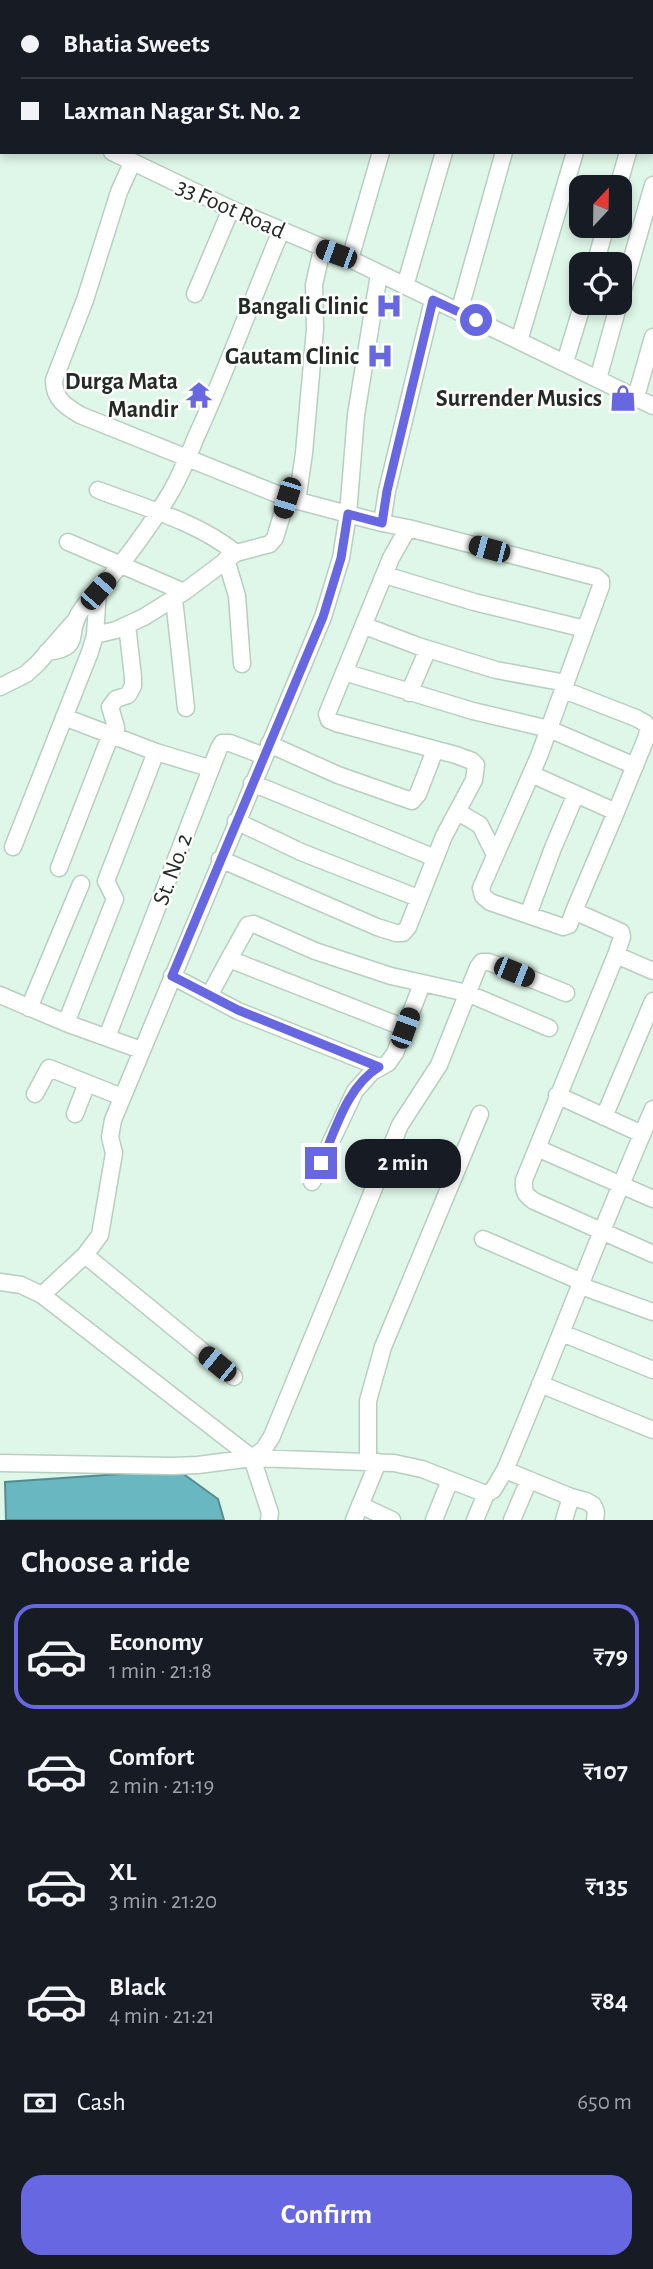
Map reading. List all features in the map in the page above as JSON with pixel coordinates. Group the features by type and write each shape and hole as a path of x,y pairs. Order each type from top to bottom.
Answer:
{"street":[{"name":"33 Foot Road","path":"116,154 281,231 350,259 653,406"},
{"path":"350,259 381,154"},
{"path":"405,286 443,154"},
{"path":"459,312 503,154"},
{"path":"519,341 574,154"},
{"path":"621,175 627,154"},
{"path":"132,163 119,192 89,290 58,367 54,390 66,407 80,415 292,499 596,577 601,581 601,586 585,629 565,686 549,729 481,888 483,896 490,902 567,927 647,736 648,728 645,723 565,686 496,670 365,626"},
{"path":"632,257 653,185"},
{"path":"195,294 232,209"},
{"path":"0,687 26,674 74,622 83,606 120,563 169,495 219,388 244,318 281,231"},
{"path":"95,635 127,625 179,595 231,556 264,548 275,538 292,499 304,453 315,329 314,285 322,249"},
{"path":"42,1295 85,1255 100,1235 114,1153 110,1129 220,859 323,617 341,558 348,514 356,415 379,274"},
{"path":"382,523 387,491 433,300"},
{"path":"565,362 579,315"},
{"path":"598,379 615,315"},
{"path":"636,397 653,337"},
{"path":"98,490 208,533 231,556 242,664"},
{"path":"220,859 377,927 396,933 402,933 408,928 435,858 474,780 477,765 435,750 358,730 329,720 327,715 385,575 408,528"},
{"path":"68,542 120,563 179,595"},
{"path":"385,575 474,602 585,629"},
{"path":"13,847 90,652 95,635 98,591"},
{"path":"179,595 187,708"},
{"path":"47,652 63,651 72,640 74,622"},
{"path":"59,868 116,727 110,707 116,698 128,695 133,687 127,625"},
{"path":"72,640 90,652"},
{"path":"409,693 428,649"},
{"path":"344,672 473,711 549,729 635,766"},
{"path":"64,717 156,752 209,768"},
{"name":"St. No. 2","path":"107,1037 219,748 226,742 267,750"},
{"path":"267,750 412,802 418,794 435,750"},
{"path":"66,1023 115,899 106,881 156,752"},
{"path":"531,774 615,812"},
{"path":"252,783 435,858"},
{"path":"528,915 552,848 576,794"},
{"path":"458,812 480,825 495,855"},
{"path":"236,821 301,852 418,898"},
{"path":"29,1008 81,884"},
{"path":"574,911 621,932 622,937 557,1095 524,1180 523,1189 527,1196 600,1232 653,1254"},
{"path":"209,996 243,930 254,924 315,951 422,984 467,993 549,1028"},
{"path":"616,955 653,971"},
{"path":"229,959 405,1028"},
{"path":"252,1458 264,1449 272,1436 400,1125 439,1065 482,961 566,993"},
{"path":"172,976 298,1037 379,1067"},
{"path":"312,1182 355,1091 372,1072 388,1063 396,1052 422,984"},
{"path":"0,995 66,1023 141,1050"},
{"path":"604,1117 653,1001"},
{"path":"35,1094 48,1068 122,1097"},
{"path":"75,1114 87,1083"},
{"path":"557,1095 642,1134"},
{"path":"475,1520 486,1494 493,1490 505,1470 562,1333 600,1232 653,1109"},
{"path":"392,1520 357,1512 373,1461 368,1401 383,1347 480,1114"},
{"path":"537,1148 653,1199"},
{"path":"484,1239 581,1284 653,1312"},
{"path":"85,1255 234,1377"},
{"path":"0,1282 20,1285 42,1295 252,1458 270,1513 269,1520"},
{"path":"562,1333 653,1370"},
{"path":"540,1384 653,1430"},
{"path":"0,1463 185,1465 252,1458 373,1461 422,1469 486,1494"},
{"path":"505,1470 593,1505 595,1520"},
{"path":"434,1520 450,1480"},
{"path":"512,1520 529,1480"},
{"path":"564,1520 570,1497"}],"water":[{"path":"178,1470 218,1499 224,1520 6,1520 5,1482"}],"place":[{"name":"Bangali Clinic","path":"389,306"},
{"name":"Gautam Clinic","path":"380,356"},
{"name":"Durga Mata Mandir","path":"199,395"},
{"name":"Surrender Musics","path":"623,398"}],"route":[{"path":"321,1163 346,1105 364,1079 379,1067 298,1037 172,976 323,617 341,558 348,514 382,523 415,368 433,300 476,320"}]}
